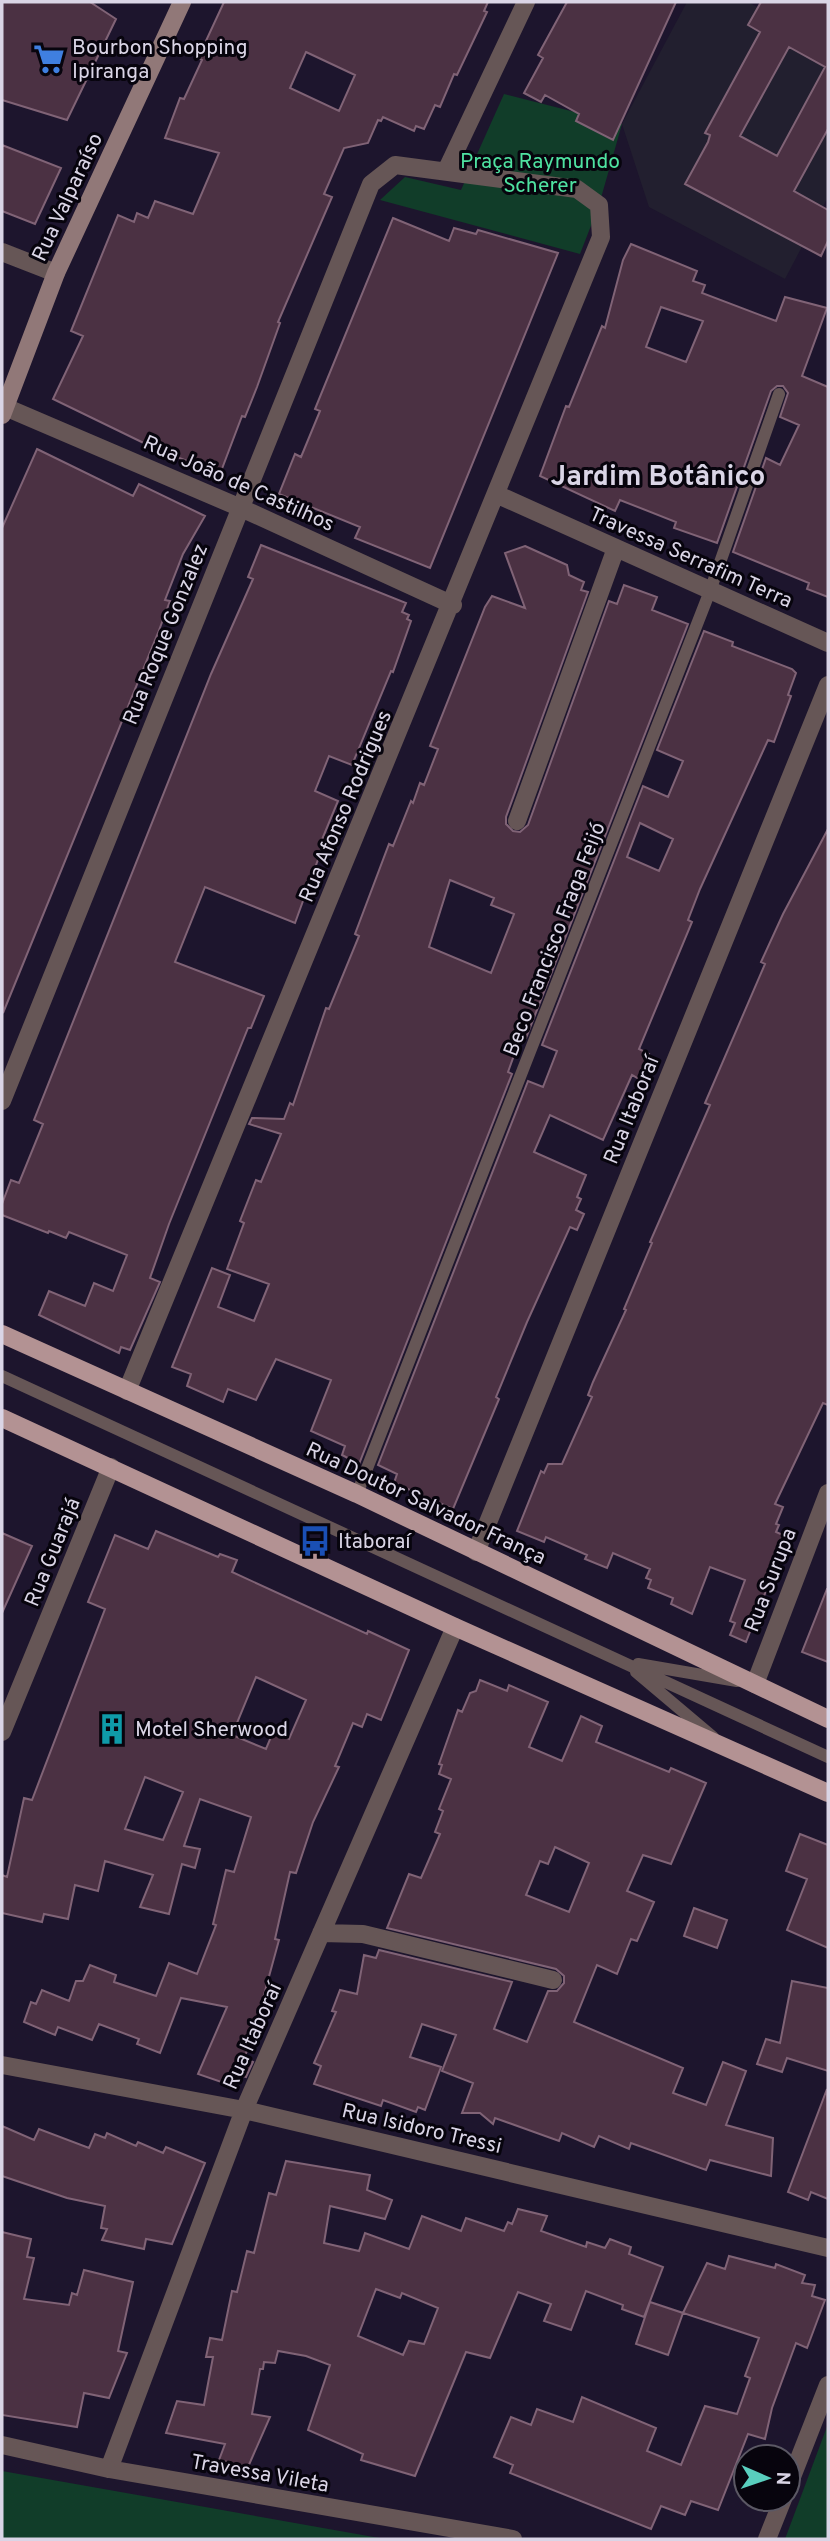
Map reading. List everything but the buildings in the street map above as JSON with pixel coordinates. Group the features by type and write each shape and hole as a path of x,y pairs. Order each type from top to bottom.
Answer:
{"main road":[{"name":"Rua Doutor Salvador França","path":"2,1334 357,1494 828,1718"},
{"path":"2,1418 454,1627 828,1793"}],"street":[{"name":"Rua Valparaíso","path":"3,411 56,273 182,2"},
{"path":"446,171 526,2"},
{"name":"Rua Roque Gonzalez","path":"2,1101 371,184 395,164 446,171"},
{"name":"Rua Afonso Rodrigues","path":"127,1391 453,605 601,237 599,205 577,190 446,171"},
{"path":"2,253 56,273"},
{"name":"Rua João de Castilhos","path":"3,411 241,508 453,605"},
{"name":"Travessa Serrafim Terra","path":"498,495 828,643"},
{"path":"517,821 616,548"},
{"name":"Rua Itaboraí","path":"476,1552 828,685"},
{"name":"Rua Guarajá","path":"2,1732 111,1467"},
{"name":"Rua Surupa","path":"755,1684 828,1493"},
{"name":"Rua Itaboraí","path":"108,2469 244,2109 454,1627"},
{"path":"321,1933 363,1934 552,1980"},
{"name":"Rua Isidoro Tressi","path":"2,2066 244,2109 828,2248"},
{"path":"802,2451 828,2385"},
{"name":"Travessa Vileta","path":"2,2445 108,2469 513,2539"},
{"path":"767,2539 777,2513"}],"lane":[{"name":"Beco Francisco Fraga Feijó","path":"357,1494 710,591 779,394"},
{"path":"2,1378 17,1382 828,1757"},
{"path":"622,1661 755,1684"},
{"path":"622,1661 725,1747"}],"shaded area":[{"path":"687,2 748,2 828,45 828,197 785,279 649,207 622,124"}],"green space":[{"name":"Praça Raymundo Scherer","path":"504,94 622,124 599,205 580,254 380,200 405,177 461,190"},
{"path":"828,2424 828,2539 785,2539 795,2513 802,2513 802,2494"},
{"path":"2,2471 385,2539 2,2539"}],"place":[{"name":"Bourbon Shopping Ipiranga","path":"49,59"},
{"name":"Itaboraí","path":"315,1541"},
{"name":"Motel Sherwood","path":"112,1729"}],"district":[{"name":"Jardim Botânico","path":"658,475"}]}
